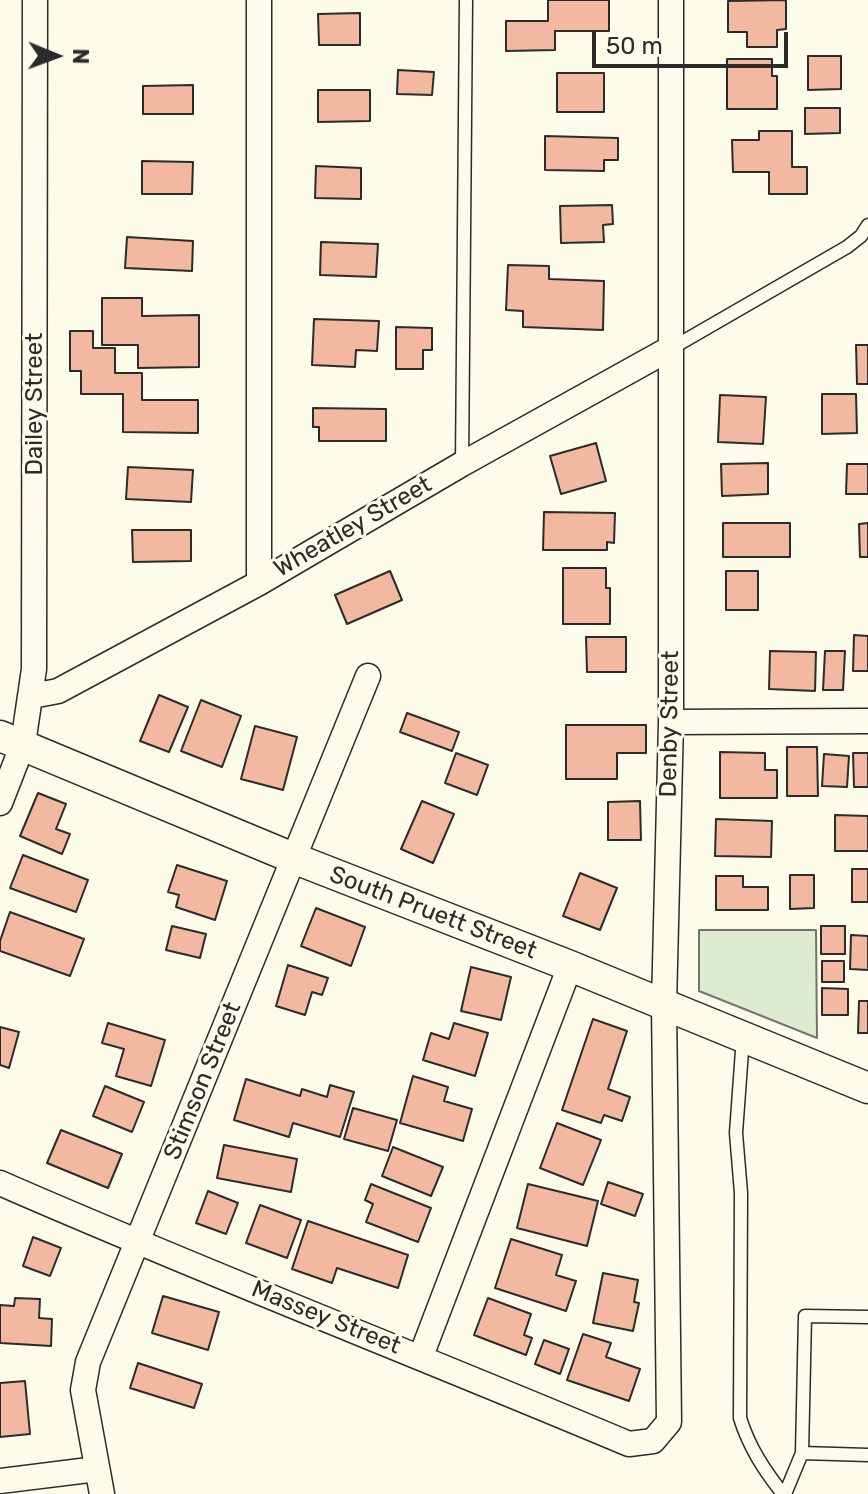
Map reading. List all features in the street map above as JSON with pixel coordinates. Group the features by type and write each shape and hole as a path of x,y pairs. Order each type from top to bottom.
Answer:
{"street":[{"name":"Dailey Street","path":"0,803 11,740 32,696 35,0"},
{"path":"259,0 259,583"},
{"name":"Denby Street","path":"653,1441 669,1422 664,1005 671,722 671,0"},
{"name":"Wheatley Street","path":"32,696 58,691 259,583 462,464 671,348"},
{"name":"Stimson Street","path":"102,1494 83,1390 88,1362 368,676"},
{"path":"671,722 868,721"},
{"name":"South Pruett Street","path":"11,740 293,858 570,966 868,1088"},
{"path":"421,1356 570,966"},
{"name":"Massey Street","path":"0,1183 138,1244 421,1356 629,1444 653,1441"},
{"path":"0,1481 97,1469"}],"lane":[{"path":"462,464 466,0"},
{"path":"671,348 847,247 861,236 868,225"},
{"path":"743,1037 736,1133 741,1201 740,1418 746,1438 766,1473 784,1494 802,1453 805,1316 868,1317"},
{"path":"802,1453 868,1455"}],"green space":[{"path":"699,930 816,930 817,1038 699,991"}],"building":[{"path":"548,0 609,0 609,31 555,31 555,50 506,51 506,21 548,21"},
{"path":"786,0 786,29 777,30 777,47 747,47 747,32 728,32 728,1"},
{"path":"360,13 360,45 319,45 318,14"},
{"path":"808,56 841,56 841,89 808,90"},
{"path":"727,59 772,59 772,76 777,76 777,109 727,109"},
{"path":"398,70 434,72 432,95 397,94"},
{"path":"557,73 604,73 604,112 557,112"},
{"path":"193,85 193,114 143,114 143,86"},
{"path":"318,90 370,90 370,121 318,122"},
{"path":"805,108 840,108 840,133 805,134"},
{"path":"759,131 792,131 792,167 807,167 807,194 769,194 769,172 733,172 732,140 759,140"},
{"path":"545,136 618,138 618,160 604,160 604,171 545,170"},
{"path":"142,161 193,162 192,194 142,194"},
{"path":"316,166 361,168 361,199 315,198"},
{"path":"612,205 613,224 603,225 604,242 561,243 560,206"},
{"path":"127,237 193,241 192,271 125,268"},
{"path":"321,242 378,244 376,277 320,275"},
{"path":"508,265 549,266 549,279 604,281 603,330 523,327 523,311 506,310"},
{"path":"102,298 142,298 142,316 199,315 199,367 138,368 138,345 102,345"},
{"path":"314,319 379,321 377,351 356,350 355,367 312,365"},
{"path":"396,327 432,328 432,350 423,350 423,369 396,369"},
{"path":"70,331 93,331 93,348 115,348 115,373 142,373 142,400 198,400 198,433 123,432 123,394 81,394 81,371 70,371"},
{"path":"856,345 868,345 868,384 857,384"},
{"path":"822,394 856,394 857,433 822,434"},
{"path":"720,395 766,397 763,444 718,442"},
{"path":"313,408 386,409 386,441 319,441 319,427 313,427"},
{"path":"596,443 606,481 561,494 550,456"},
{"path":"768,463 768,494 722,496 721,464"},
{"path":"847,464 868,464 868,494 846,494"},
{"path":"128,467 193,470 191,502 126,499"},
{"path":"544,512 615,513 614,543 607,542 607,550 543,550"},
{"path":"723,523 790,523 790,557 723,557"},
{"path":"868,523 868,557 860,557 859,524"},
{"path":"132,530 191,530 191,561 133,562"},
{"path":"563,568 606,568 606,588 610,588 610,624 563,624"},
{"path":"390,571 402,600 347,624 335,595"},
{"path":"726,571 758,571 758,610 726,610"},
{"path":"854,635 868,636 868,671 853,671"},
{"path":"586,637 626,637 626,672 587,672"},
{"path":"770,651 816,652 815,691 769,689"},
{"path":"825,651 845,651 843,690 823,690"},
{"path":"159,695 188,707 169,752 140,741"},
{"path":"201,700 241,716 222,767 181,751"},
{"path":"407,713 459,732 452,751 400,732"},
{"path":"566,725 646,725 646,753 617,753 617,779 566,779"},
{"path":"255,726 297,737 283,790 241,779"},
{"path":"787,747 817,747 818,796 787,796"},
{"path":"720,752 765,753 765,770 777,770 777,798 720,798"},
{"path":"456,753 488,765 477,795 445,783"},
{"path":"853,753 868,753 868,787 854,787"},
{"path":"824,754 849,756 847,787 822,786"},
{"path":"38,793 66,804 56,829 70,834 62,854 20,836"},
{"path":"422,801 454,814 433,863 401,849"},
{"path":"640,801 641,840 608,840 608,802"},
{"path":"835,815 868,816 868,851 835,851"},
{"path":"716,819 772,821 771,857 715,856"},
{"path":"23,855 88,880 76,912 10,888"},
{"path":"177,865 227,881 215,920 176,907 179,895 168,892"},
{"path":"852,869 868,869 868,902 852,902"},
{"path":"580,873 617,888 600,930 563,916"},
{"path":"790,875 814,875 814,908 790,909"},
{"path":"716,876 743,876 743,887 768,887 768,910 716,910"},
{"path":"316,908 365,927 351,966 301,946"},
{"path":"10,912 84,939 70,976 0,951 0,941"},
{"path":"172,926 206,934 200,958 166,950"},
{"path":"821,926 845,926 845,954 821,954"},
{"path":"851,935 868,936 868,970 850,969"},
{"path":"822,961 844,961 844,982 822,982"},
{"path":"288,965 328,978 322,995 312,992 305,1015 276,1006"},
{"path":"471,967 511,977 501,1020 461,1011"},
{"path":"822,988 848,989 848,1015 822,1015"},
{"path":"859,1001 868,1001 868,1033 858,1033"},
{"path":"593,1019 627,1031 608,1089 630,1097 622,1121 604,1115 601,1123 562,1110"},
{"path":"108,1023 165,1040 151,1086 116,1076 124,1049 102,1043"},
{"path":"454,1023 488,1033 475,1076 423,1060 431,1033 449,1039"},
{"path":"0,1027 19,1032 9,1068 0,1065"},
{"path":"413,1076 448,1087 444,1101 472,1109 463,1141 400,1123"},
{"path":"246,1079 300,1096 302,1089 327,1097 330,1085 354,1092 340,1137 293,1123 289,1137 234,1120"},
{"path":"105,1086 144,1102 132,1132 93,1116"},
{"path":"353,1108 397,1120 388,1151 344,1139"},
{"path":"557,1123 601,1140 583,1185 540,1168"},
{"path":"61,1130 122,1154 108,1188 47,1163"},
{"path":"224,1145 297,1159 291,1192 217,1178"},
{"path":"393,1147 443,1167 431,1196 382,1176"},
{"path":"608,1182 643,1194 635,1216 601,1204"},
{"path":"371,1184 431,1208 418,1242 366,1222 373,1204 365,1200"},
{"path":"528,1184 598,1201 587,1246 517,1228"},
{"path":"208,1191 238,1203 226,1234 196,1223"},
{"path":"260,1205 301,1220 287,1258 246,1243"},
{"path":"308,1221 408,1255 398,1288 337,1268 332,1283 292,1269"},
{"path":"33,1237 61,1248 50,1276 23,1266"},
{"path":"511,1239 562,1255 556,1275 576,1281 566,1311 495,1288"},
{"path":"603,1273 638,1280 634,1302 639,1303 633,1331 593,1323"},
{"path":"163,1296 219,1312 208,1350 152,1333"},
{"path":"15,1298 40,1299 39,1318 52,1319 51,1346 0,1343 0,1305 14,1306"},
{"path":"488,1298 531,1314 524,1335 532,1338 526,1355 474,1335"},
{"path":"583,1334 611,1343 606,1357 640,1369 629,1401 567,1380"},
{"path":"544,1340 569,1349 560,1374 535,1364"},
{"path":"138,1363 202,1384 194,1408 130,1388"},
{"path":"25,1381 30,1434 0,1437 0,1383"}]}
